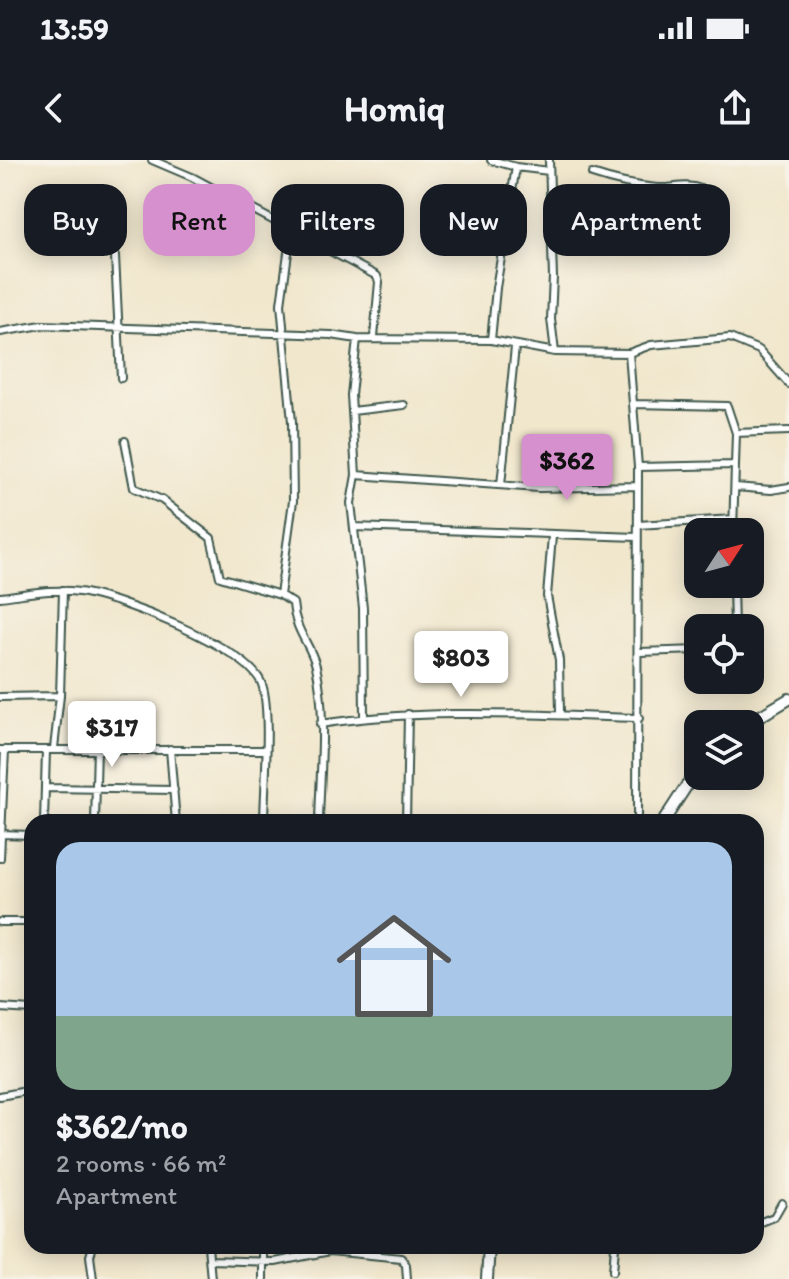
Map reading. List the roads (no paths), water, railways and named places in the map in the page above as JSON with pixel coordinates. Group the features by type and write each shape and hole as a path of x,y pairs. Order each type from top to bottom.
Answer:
{"highway":[{"path":"764,714 789,699"},
{"path":"668,814 684,790"},
{"path":"487,1279 489,1254"}],"street":[{"path":"152,160 271,221"},
{"path":"491,160 549,171"},
{"path":"549,160 553,277 551,319 555,352"},
{"path":"491,340 516,167"},
{"path":"592,174 624,184"},
{"path":"115,256 116,327 121,378"},
{"path":"280,595 293,501 292,422 281,304 288,256"},
{"path":"339,256 377,276 374,337"},
{"path":"0,332 42,325 116,327 357,339 491,340 515,347 555,352 629,353 651,345 730,338 759,350 789,384"},
{"path":"357,339 352,411 356,475 351,503 363,608 364,717"},
{"path":"501,485 515,347"},
{"path":"629,353 638,467 640,652 637,814"},
{"path":"634,404 727,406 736,433 733,518"},
{"path":"352,411 404,405"},
{"path":"736,433 789,431"},
{"path":"125,441 134,488 162,500 211,538 220,577 280,595 293,603 294,618 315,664 320,724 319,814"},
{"path":"638,467 735,465"},
{"path":"356,475 501,485 638,486"},
{"path":"736,487 771,490 789,487"},
{"path":"638,525 684,522"},
{"path":"354,527 637,537"},
{"path":"552,536 547,596 559,660 560,713"},
{"path":"45,814 50,749 60,696 63,590"},
{"path":"0,597 63,590 120,603 239,656 262,683 267,713 264,814"},
{"path":"640,652 684,650"},
{"path":"0,697 60,696"},
{"path":"320,724 408,714 560,713 639,718"},
{"path":"406,814 408,714"},
{"path":"95,814 97,748"},
{"path":"170,749 176,814"},
{"path":"0,858 2,750 264,750"},
{"path":"47,788 174,790"},
{"path":"0,834 24,835"},
{"path":"0,922 24,922"},
{"path":"0,1008 24,1010"},
{"path":"0,1096 24,1092"},
{"path":"764,1221 774,1217 782,1203"},
{"path":"91,1254 93,1279"},
{"path":"210,1254 211,1279"},
{"path":"262,1254 263,1279"},
{"path":"211,1260 275,1262 315,1254"},
{"path":"360,1254 401,1258 406,1265 407,1279"},
{"path":"613,1271 614,1254"}]}
